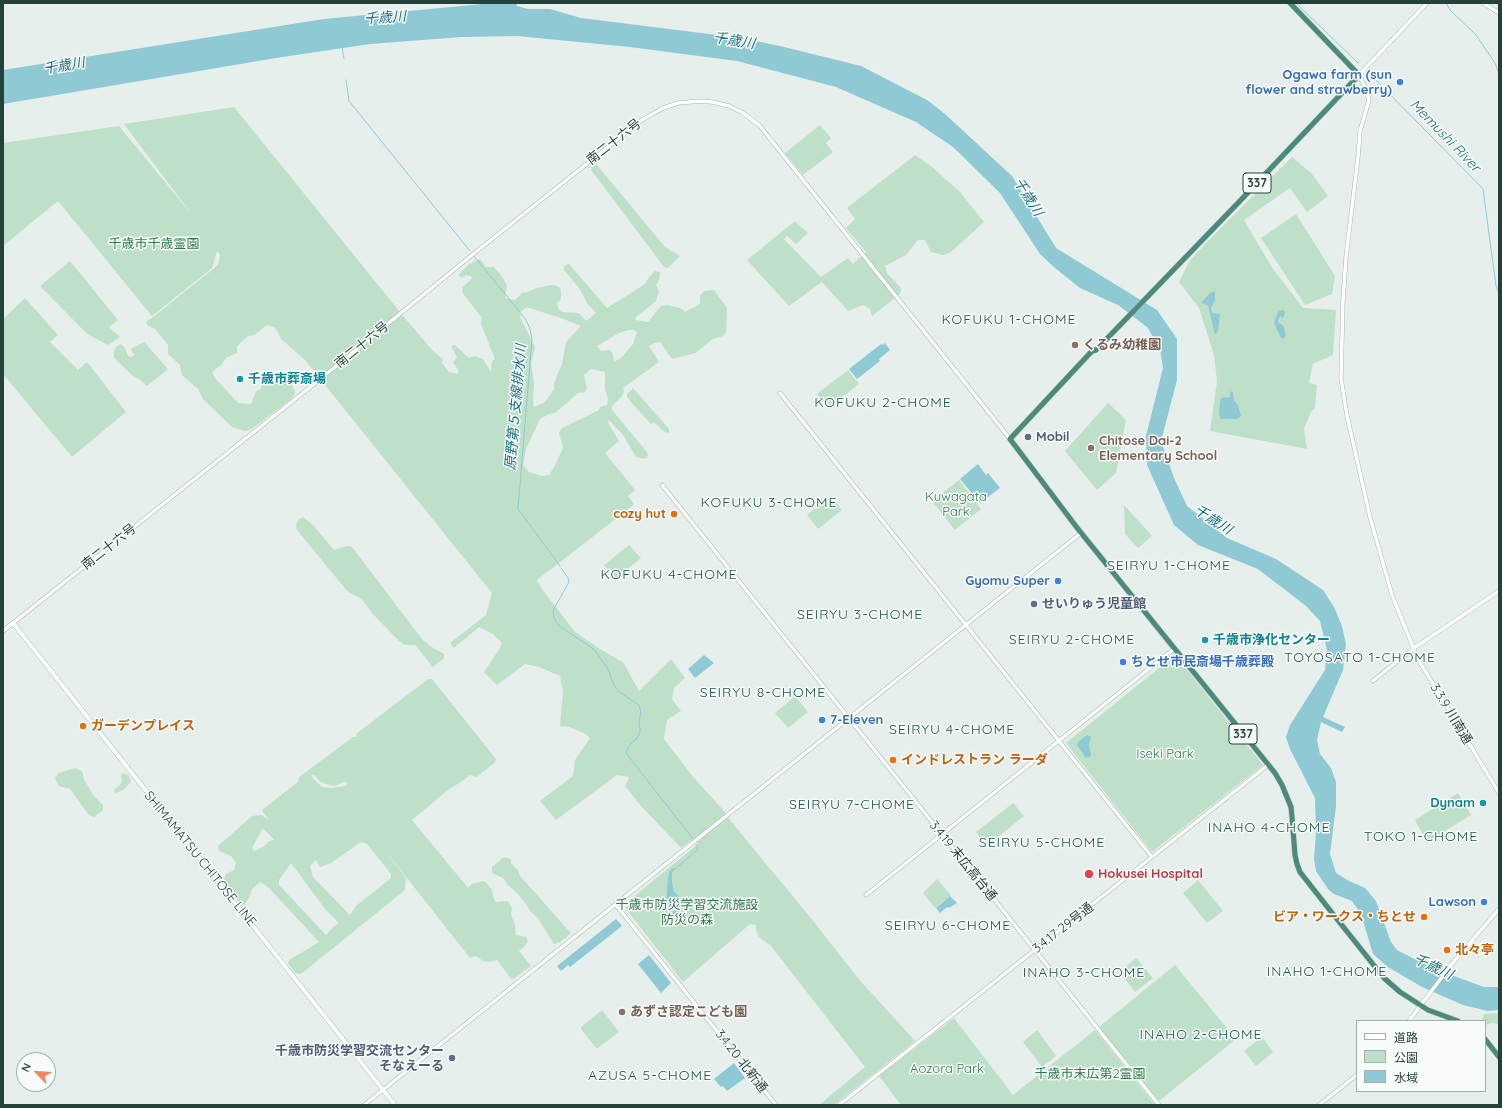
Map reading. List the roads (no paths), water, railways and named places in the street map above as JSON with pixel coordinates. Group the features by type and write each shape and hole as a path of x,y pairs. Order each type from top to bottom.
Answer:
{"highway":[{"path":"1290,3 1359,75"},
{"name":"337","path":"1359,75 1238,203 1082,362 1010,439 1081,533 1175,648 1282,784 1290,807 1294,855 1300,872 1384,978 1400,992 1428,1010 1455,1020"},
{"path":"1486,1040 1499,1057"}],"main road":[{"path":"3,631 13,623"},
{"name":"SHIMAMATSU CHITOSE LINE","path":"13,623 395,1105"}],"street":[{"path":"1359,75 1427,3"},
{"path":"1483,3 1499,13"},
{"name":"3.3.9 川南通","path":"1359,75 1366,89 1369,100 1360,131 1358,162 1346,257 1343,300 1341,378 1347,416 1392,595 1418,659 1499,793"},
{"name":"南二十六号","path":"13,623 303,393 477,251 642,120 663,108 678,103 701,101 729,106 743,113 759,125 1010,439"},
{"path":"780,393 1152,857"},
{"name":"3.4.19 末広高台通","path":"662,485 941,835 1159,1105"},
{"path":"364,1105 1081,533"},
{"path":"1373,681 1414,648 1499,591"},
{"path":"866,895 1175,648"},
{"name":"3.4.17 29号通","path":"839,1105 1268,765"},
{"name":"3.4.20 北新通","path":"616,905 776,1105"},
{"path":"1410,1020 1452,965 1499,909"},
{"path":"1319,1105 1356,1076"}],"water":[{"name":"千歳川","path":"493,3 516,3 517,6 528,9 550,9 581,18 741,38 861,66 927,100 945,114 1012,176 1056,248 1157,310 1177,339 1177,380 1161,441 1174,478 1187,506 1227,538 1276,559 1323,590 1334,607 1342,626 1346,644 1343,670 1323,717 1345,727 1342,732 1321,722 1317,740 1320,754 1331,768 1336,782 1336,806 1330,854 1336,873 1365,888 1376,901 1391,942 1397,950 1432,968 1484,987 1499,987 1499,1010 1488,1011 1463,1005 1422,987 1388,967 1373,954 1361,914 1352,901 1334,894 1328,889 1316,871 1314,859 1316,832 1315,798 1290,749 1286,737 1290,725 1325,670 1327,650 1320,621 1306,606 1258,569 1198,545 1174,525 1147,465 1146,436 1163,368 1160,349 1147,327 1118,305 1080,288 1055,268 1040,254 1000,193 953,147 916,122 836,87 737,61 630,47 517,36 462,37 370,44 276,58 3,104 3,70 324,19"},
{"path":"1215,291 1215,300 1211,308 1212,313 1220,314 1218,331 1215,335 1208,305 1201,303 1210,293"},
{"path":"1283,310 1285,312 1283,318 1280,316 1278,321 1283,325 1286,335 1284,339 1281,338 1274,323 1279,311"},
{"path":"885,343 890,350 879,359 880,361 857,379 849,369 881,344 883,345"},
{"path":"1231,391 1233,392 1234,400 1238,405 1241,416 1237,419 1222,419 1220,418 1219,414 1220,400 1221,398 1230,397"},
{"path":"978,464 986,475 988,473 1000,488 980,503 960,479"},
{"path":"704,655 714,663 695,678 688,669"},
{"path":"1087,735 1091,737 1089,745 1091,755 1090,757 1086,758 1077,745 1078,742"},
{"path":"675,868 672,873 674,892 680,897 681,902 679,913 674,916 672,914 677,907 677,900 671,897 669,899 669,905 666,904 669,872"},
{"path":"950,896 957,903 949,908 947,907 940,913 936,908"},
{"path":"616,919 622,926 570,967 568,965 561,971 557,966"},
{"path":"649,955 671,983 661,993 638,964"},
{"path":"734,1063 745,1078 727,1091 714,1079"}],"waterway":[{"name":"Memushi River","path":"1296,3 1359,63"},
{"path":"1446,3 1450,10 1476,35 1495,63 1499,74"},
{"name":"原野第５支線排水川","path":"342,47 344,59"},
{"name":"Memushi River","path":"1368,72 1483,189 1496,286 1499,294"},
{"name":"原野第５支線排水川","path":"346,80 349,101 470,251"},
{"name":"原野第５支線排水川","path":"474,256 526,320 530,329 532,339 518,509 560,566"},
{"name":"原野第５支線排水川","path":"561,568 569,582 555,607 553,612 554,618 559,626 591,647 596,652 608,669 613,683 619,692 639,705 641,713 639,720 640,731 638,737 629,746 626,753 693,839"},
{"name":"原野第５支線排水川","path":"674,870 697,850 698,848 696,844"}],"place":[{"name":"Ogawa farm (sun flower and strawberry)","path":"1400,82"},
{"name":"くるみ幼稚園","path":"1075,345"},
{"name":"千歳市葬斎場","path":"240,379"},
{"name":"Mobil","path":"1028,437"},
{"name":"Chitose Dai-2 Elementary School","path":"1091,448"},
{"name":"cozy hut","path":"674,514"},
{"name":"Gyomu Super","path":"1058,581"},
{"name":"せいりゅう児童館","path":"1034,604"},
{"name":"千歳市浄化センター","path":"1205,640"},
{"name":"ちとせ市民斎場千歳葬殿","path":"1123,662"},
{"name":"7-Eleven","path":"822,720"},
{"name":"ガーデンプレイス","path":"83,726"},
{"name":"インドレストラン ラーダ","path":"893,760"},
{"name":"Dynam","path":"1483,803"},
{"name":"Hokusei Hospital","path":"1089,874"},
{"name":"Lawson","path":"1484,902"},
{"name":"ビア・ワークス・ちとせ","path":"1424,917"},
{"name":"北々亭","path":"1447,950"},
{"name":"あずさ認定こども園","path":"622,1012"},
{"name":"千歳市防災学習交流センター そなえーる","path":"452,1058"}],"district":[{"name":"KOFUKU 1-CHOME","path":"1009,320"},
{"name":"KOFUKU 2-CHOME","path":"883,403"},
{"name":"KOFUKU 3-CHOME","path":"769,503"},
{"name":"SEIRYU 1-CHOME","path":"1169,566"},
{"name":"KOFUKU 4-CHOME","path":"669,575"},
{"name":"SEIRYU 3-CHOME","path":"860,615"},
{"name":"SEIRYU 2-CHOME","path":"1072,640"},
{"name":"TOYOSATO 1-CHOME","path":"1360,658"},
{"name":"SEIRYU 8-CHOME","path":"763,693"},
{"name":"SEIRYU 4-CHOME","path":"952,730"},
{"name":"SEIRYU 7-CHOME","path":"852,805"},
{"name":"INAHO 4-CHOME","path":"1269,828"},
{"name":"TOKO 1-CHOME","path":"1421,837"},
{"name":"SEIRYU 5-CHOME","path":"1042,843"},
{"name":"SEIRYU 6-CHOME","path":"948,926"},
{"name":"INAHO 1-CHOME","path":"1327,972"},
{"name":"INAHO 3-CHOME","path":"1084,973"},
{"name":"INAHO 2-CHOME","path":"1201,1035"},
{"name":"AZUSA 5-CHOME","path":"650,1076"}],"park label":[{"name":"千歳市千歳霊園","path":"154,244"},
{"name":"Kuwagata Park","path":"956,504"},
{"name":"Iseki Park","path":"1165,754"},
{"name":"千歳市防災学習交流施設 防災の森","path":"687,912"},
{"name":"Aozora Park","path":"947,1069"},
{"name":"千歳市末広第2霊園","path":"1090,1074"}]}
